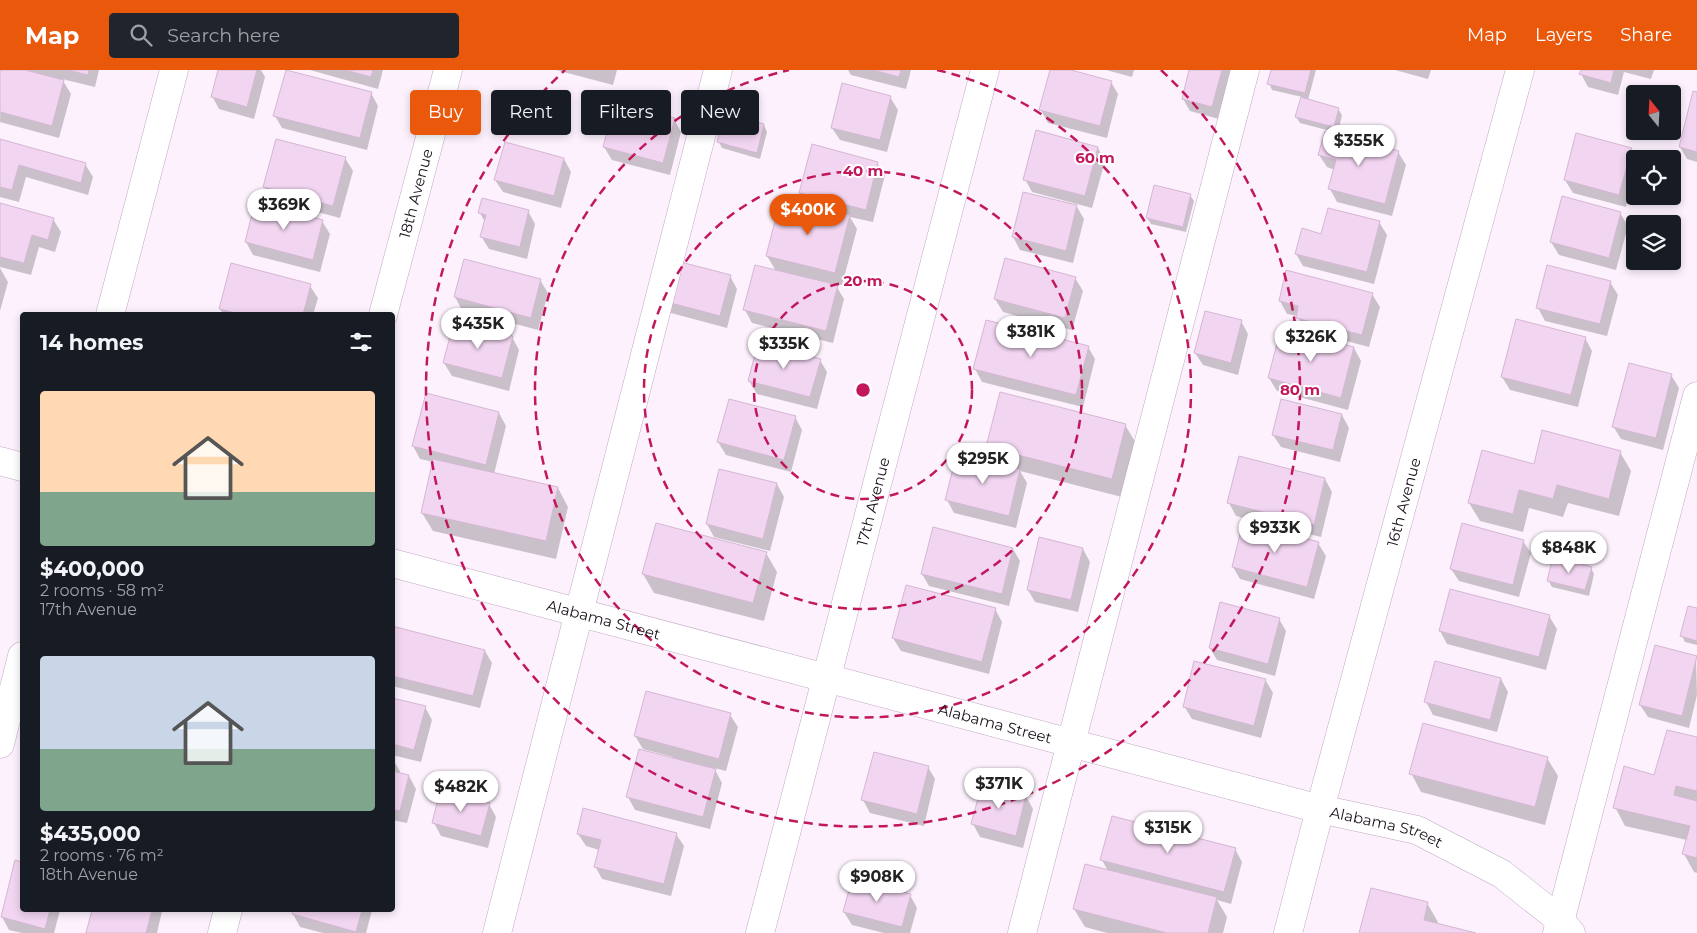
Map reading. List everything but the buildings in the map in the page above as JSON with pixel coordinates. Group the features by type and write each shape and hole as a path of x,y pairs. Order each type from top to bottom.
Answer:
{"street":[{"path":"111,312 174,70"},
{"name":"18th Avenue","path":"384,312 448,70"},
{"path":"497,933 718,70"},
{"name":"17th Avenue","path":"760,933 984,70"},
{"path":"1022,933 1245,70"},
{"name":"16th Avenue","path":"1288,933 1320,808 1520,70"},
{"path":"1563,929 1697,396"},
{"path":"0,461 20,466"},
{"name":"Alabama Street","path":"395,565 1320,808 1417,830 1502,874 1563,929"},
{"path":"0,744 20,664"},
{"path":"222,933 227,912"}]}
